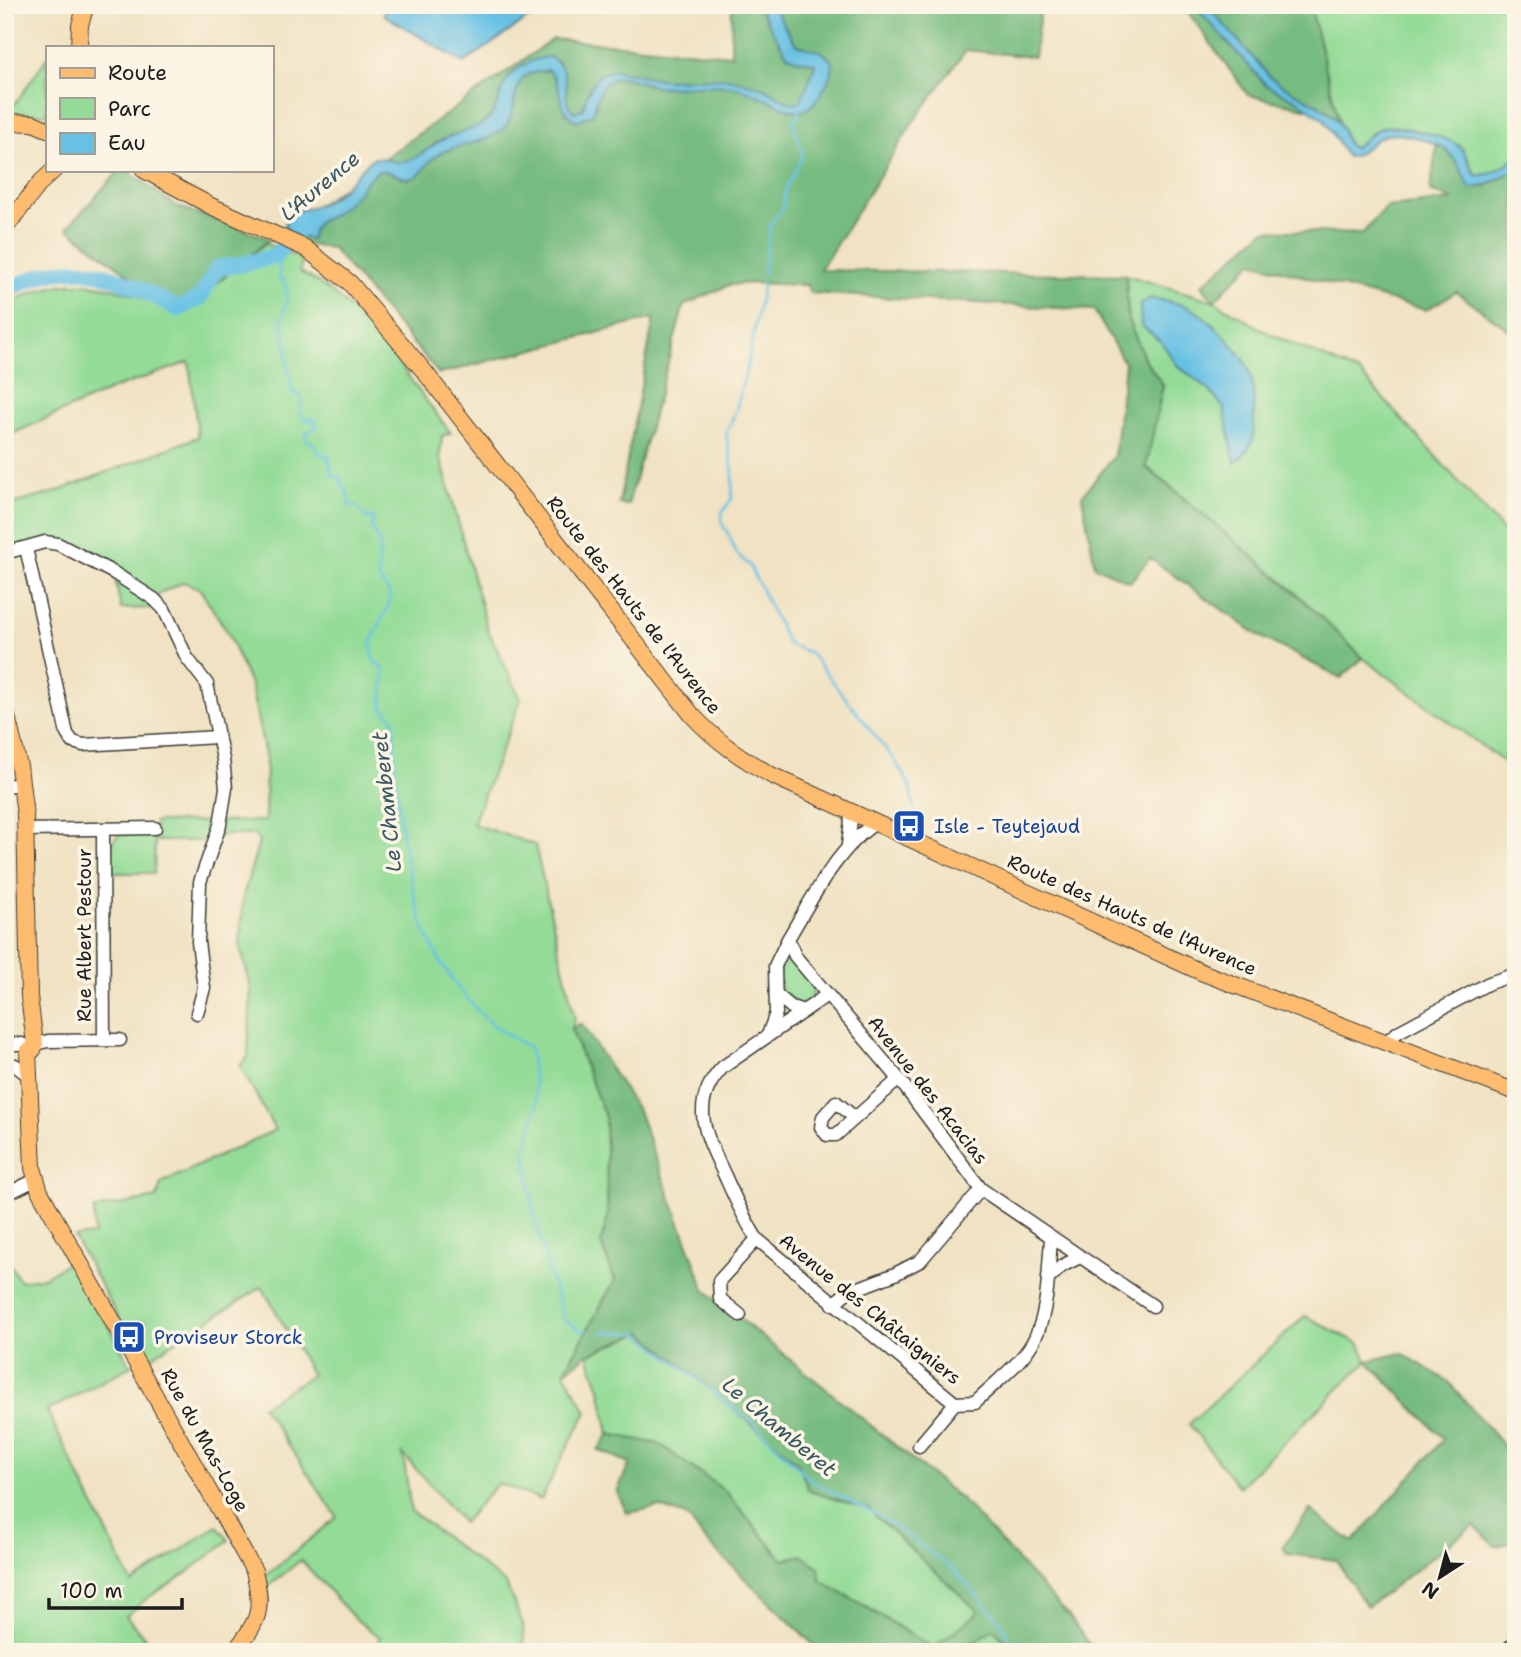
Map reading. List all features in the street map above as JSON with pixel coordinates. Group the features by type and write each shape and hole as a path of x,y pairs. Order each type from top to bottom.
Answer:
{"main road":[{"path":"79,46 80,25 86,5"},
{"path":"5,113 46,114"},
{"path":"5,122 33,123 46,129"},
{"path":"41,182 46,163"},
{"path":"5,228 52,172"},
{"name":"Route des Hauts de l'Aurence","path":"148,172 211,206 304,248 329,265 365,299 686,708 708,733 739,757 771,775 1202,972 1516,1092"},
{"name":"Rue du Mas-Loge","path":"5,708 13,785 25,830 29,996 24,1045 30,1077 35,1180 254,1571 260,1595 259,1609 254,1626 234,1652"}],"street":[{"path":"5,553 45,542 58,544 114,573 154,598 164,609 187,658 207,684 223,759 226,788 220,825 200,882 198,942 204,988 197,1013"},
{"path":"26,548 67,734 73,742 83,745 217,737"},
{"path":"848,845 852,811"},
{"path":"768,1036 776,1013 775,966 788,939 848,845 877,822"},
{"path":"25,830 155,828"},
{"name":"Rue Albert Pestour","path":"103,830 104,1040"},
{"name":"Avenue des Acacias","path":"788,939 795,956 899,1079 981,1189 1153,1306"},
{"path":"1385,1043 1398,1032 1489,983 1516,974"},
{"path":"777,995 792,1007 804,1010"},
{"name":"Avenue des Châtaigniers","path":"827,995 715,1075 707,1088 702,1106 704,1129 744,1218 757,1239 832,1304 955,1403"},
{"name":"Rue Albert Pestour","path":"24,1045 48,1041 120,1040"},
{"path":"6,1064 24,1045"},
{"path":"6,1064 15,1065 30,1077"},
{"path":"854,1117 899,1079"},
{"path":"5,1195 35,1180"},
{"path":"832,1304 846,1293 920,1261 981,1189"},
{"path":"740,1315 720,1299 719,1281 757,1239"},
{"path":"919,1446 955,1403 975,1402 1032,1347 1039,1334 1046,1307 1051,1239"},
{"path":"1048,1279 1062,1266 1080,1257"},
{"path":"1504,1652 1516,1643"}],"green space":[{"path":"732,5 1041,5 1034,57 966,50 914,121 820,270 1126,275 1128,320 1145,360 1163,385 1146,467 1296,593 1363,658 1341,678 1259,636 1150,558 1130,582 1095,566 1082,496 1114,456 1125,364 1094,310 810,293 807,285 729,285 684,305 628,505 619,504 654,318 439,374 332,248 270,239 553,39 731,55"},
{"path":"1183,5 1310,5 1339,122 1330,114 1248,95"},
{"path":"1310,5 1516,5 1516,157 1497,170 1476,175 1460,147 1433,135 1397,127 1380,128 1354,148 1349,146 1339,122"},
{"path":"46,58 46,114 5,113 18,100"},
{"path":"1437,144 1448,151 1460,167 1484,187 1515,169 1516,335 1456,292 1426,310 1252,262 1214,301 1202,285 1265,230 1362,234 1386,207 1453,200 1430,191"},
{"path":"118,172 129,172 176,206 270,239 180,314 67,228"},
{"path":"265,243 302,259 300,272 322,285 364,322 451,433 442,436 440,456 487,628 521,699 473,824 535,845 575,1019 571,1029 605,1117 608,1216 601,1243 615,1280 564,1372 587,1412 541,1500 498,1483 463,1523 403,1454 411,1511 506,1584 523,1625 525,1652 373,1652 380,1637 355,1619 301,1560 265,1589 263,1578 337,1517 262,1406 312,1375 262,1287 143,1362 74,1237 94,1235 94,1209 157,1198 161,1183 275,1130 240,1066 248,1057 251,987 240,946 243,897 259,842 255,835 224,835 205,841 155,841 154,873 111,873 110,845 118,835 154,835 155,822 265,821 266,759 251,687 227,631 199,588 184,582 160,593 150,608 121,609 114,573 59,544 5,553 5,506 53,493 198,437 189,362 115,388 5,437 5,303 56,286 79,284 123,291 180,314"},
{"path":"1126,275 1214,301 1268,333 1360,373 1516,545 1516,771 1363,658 1296,593 1146,466 1163,385 1145,360 1128,320"},
{"path":"790,960 807,977 813,989 813,995 801,1006 780,993 779,965"},
{"path":"581,1023 638,1111 705,1290 962,1500 1067,1614 1095,1652 1012,1652 993,1629 961,1652 821,1652 703,1538 688,1517 660,1507 627,1513 617,1492 630,1463 598,1450 609,1434 659,1444 725,1491 783,1560 801,1555 819,1567 820,1580 933,1648 979,1612 868,1509 809,1491 798,1463 642,1332 589,1354 564,1372 615,1280 601,1243 608,1216 605,1117 571,1029"},
{"path":"5,1255 20,1281 44,1277 69,1262 91,1294 131,1366 47,1411 132,1583 217,1526 229,1540 126,1616 157,1652 5,1652"},
{"path":"1305,1316 1360,1344 1367,1361 1239,1487 1189,1424"},
{"path":"642,1332 798,1463 809,1491 868,1509 980,1613 934,1649 864,1605 784,1561 725,1491 659,1444 609,1434 600,1388 589,1354"},
{"path":"1402,1353 1449,1382 1516,1459 1516,1542 1495,1546 1474,1525 1367,1607 1336,1560 1287,1554 1283,1546 1310,1510 1353,1542 1444,1439 1367,1361"},
{"path":"993,1629 1012,1652 961,1652"}],"water":[{"path":"385,5 547,5 464,63 384,15"},
{"path":"757,5 772,5 795,43 820,51 833,64 822,91 807,109 788,109 748,91 731,87 667,87 620,78 609,81 603,87 593,114 577,121 566,111 557,83 548,70 532,73 518,86 511,116 504,128 497,133 439,154 412,178 386,171 377,172 342,208 317,223 311,240 286,230 285,223 292,214 331,198 373,158 399,162 411,160 437,143 482,124 493,112 511,75 536,60 550,57 561,66 568,105 574,112 583,109 587,94 598,75 615,70 664,80 728,78 764,88 788,102 799,103 815,63 787,55"},
{"path":"1194,5 1207,5 1270,77 1330,113 1339,123 1349,146 1354,148 1381,128 1397,127 1434,135 1454,143 1460,147 1476,175 1497,170 1516,157 1516,169 1487,185 1469,187 1456,161 1444,149 1416,137 1395,134 1379,138 1359,153 1347,157 1324,120 1298,101 1266,85"},
{"path":"1150,298 1192,309 1231,343 1248,367 1253,391 1253,437 1246,453 1235,463 1224,408 1208,389 1178,366 1161,342 1141,325 1140,305"}],"waterway":[{"path":"763,274 770,225 784,206 787,186 801,158 801,148 793,121 798,117 799,107"},
{"name":"L'Aurence","path":"5,291 46,274 81,271 115,278 178,309 200,298 217,268 275,256 296,231"},
{"name":"Le Chamberet","path":"275,256 279,263 280,280 284,280 287,291 281,323 286,337 291,386 294,395 300,394 302,402 299,410 306,421 313,418 317,427 306,433 305,439 313,443 319,453 329,457 332,475 341,478 341,486 348,492 349,506 355,505 366,518 373,518 372,528 380,543 378,577 390,594 388,606 371,643 373,659 384,670 382,707 394,719 395,769 401,823 416,902 434,950 458,987 490,1022 530,1048 537,1106 525,1151 534,1213 564,1319 581,1331 586,1331"},
{"path":"763,284 748,363 736,410 726,434 733,471 732,498 722,513 722,524 736,553 750,566 788,644 810,653 895,761 910,786 914,807"},
{"name":"Le Chamberet","path":"601,1332 638,1333 755,1425 813,1482 884,1519 953,1569 1001,1622 1015,1652"}],"place":[{"name":"Isle - Teytejaud","path":"909,826"},
{"name":"Proviseur Storck","path":"129,1337"}]}
